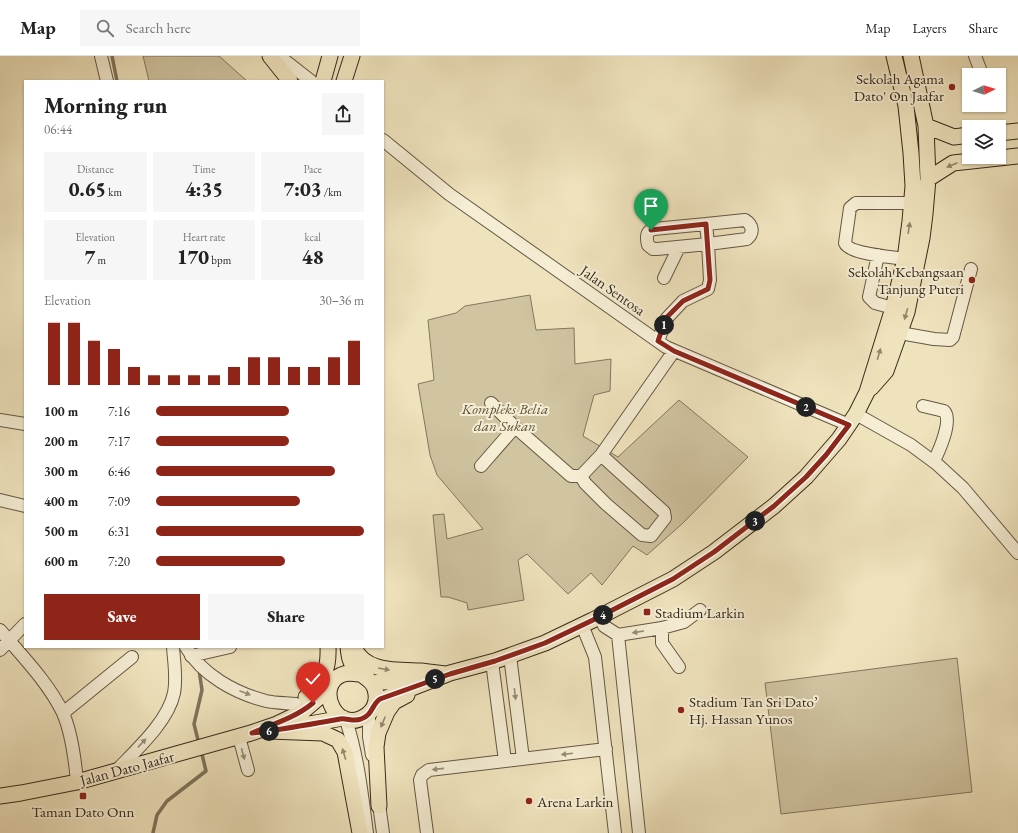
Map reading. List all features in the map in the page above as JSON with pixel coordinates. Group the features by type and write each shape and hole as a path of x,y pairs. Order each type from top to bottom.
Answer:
{"main road":[{"path":"270,56 289,80"},
{"path":"323,80 330,56"},
{"path":"344,80 352,56"},
{"path":"868,392 893,308 905,258 912,203 912,159 906,106 894,56"},
{"path":"334,648 333,683 329,700 331,706 334,711 344,719 362,719 373,708 432,680 492,662 545,643 673,579 736,536 774,506 806,477 826,455 852,420 868,392 886,371 907,312 922,238 928,179 926,126 911,56"},
{"path":"926,126 954,136 962,135"},
{"path":"1006,132 1018,131"},
{"path":"928,179 953,162 1018,156"},
{"path":"255,732 316,689 324,676 329,660 328,648"},
{"path":"348,648 350,660 359,674"},
{"path":"354,648 356,652 365,661 379,668 448,674"},
{"path":"333,683 342,674 359,674 367,677 372,683 376,692 373,708"},
{"path":"372,683 411,680 448,674"},
{"path":"379,806 376,747 378,733 387,712 394,702 432,680"},
{"name":"Jalan Dato Jaafar","path":"0,796 77,782 255,732 277,724 302,712 333,683"},
{"name":"Jalan Dato Jaafar","path":"255,732 344,719"},
{"path":"255,732 323,733 338,740 344,752 360,833"}],"street":[{"path":"101,56 107,80"},
{"path":"279,56 310,80"},
{"path":"975,56 980,68"},
{"name":"Jalan Sentosa","path":"384,141 449,194 674,351 852,420 911,445 934,461 963,488 1018,553"},
{"path":"905,258 878,255 850,249 846,247 845,243 850,208 856,204 862,202 912,203"},
{"path":"745,220 751,225 751,234 747,239 708,244 653,249 648,245 647,235 648,232 654,229 745,220"},
{"path":"658,341 666,318 683,301 708,289 710,280 706,224"},
{"path":"664,278 679,247"},
{"path":"878,255 869,297 874,303 893,308"},
{"path":"900,332 934,339 950,340 953,337 971,269"},
{"path":"491,403 515,427 571,476 581,476 601,455 674,351"},
{"path":"923,406 944,411 948,417 942,444 934,461"},
{"path":"0,420 24,424"},
{"path":"481,466 515,427"},
{"path":"581,476 585,483 606,504 642,535 651,536 665,518 664,512 601,455"},
{"path":"0,500 24,506"},
{"path":"600,616 604,626 618,635 662,628 684,622 700,610"},
{"path":"0,650 24,625"},
{"path":"582,625 595,657 615,833"},
{"path":"662,628 662,644 680,667"},
{"path":"0,630 50,691 63,713 72,746 77,782"},
{"path":"618,635 639,833"},
{"path":"116,771 151,733 171,703 174,692 175,670 173,648"},
{"path":"226,648 194,655 210,675 230,687 264,700 296,704"},
{"path":"510,656 523,759"},
{"path":"63,713 132,657"},
{"path":"492,662 505,761"},
{"path":"373,708 369,737 384,833"},
{"path":"344,719 353,741 367,833"},
{"path":"248,770 255,732"},
{"path":"427,833 420,780 425,772 429,770 606,749"}],"green space":[{"path":"143,56 219,56 246,80 149,80"},
{"name":"Kompleks Belia dan Sukan","path":"530,295 536,330 574,328 575,364 611,359 610,391 594,395 583,436 618,457 679,400 748,457 683,523 647,555 633,546 602,585 591,573 568,594 527,554 518,560 524,600 468,610 467,603 448,597 441,597 433,515 444,514 447,539 483,529 437,475 430,455 418,384 434,380 428,320 456,313 465,306"},
{"path":"957,658 972,792 781,814 765,683"}],"waterway":[{"path":"112,56 117,80"},
{"path":"199,670 202,690 194,724 199,744"},
{"path":"153,833 157,815 167,801 206,771 201,750"}],"place":[{"name":"Sekolah Agama Dato' On Jaafar","path":"952,87"},
{"name":"Sekolah Kebangsaan Tanjung Puteri","path":"972,280"},
{"name":"Stadium Larkin","path":"647,612"},
{"name":"Stadium Tan Sri Dato’ Hj. Hassan Yunos","path":"681,710"},
{"name":"Taman Dato Onn","path":"83,796"},
{"name":"Arena Larkin","path":"529,801"}],"route":[{"path":"313,703 302,712 277,724 252,733 278,730 343,718 346,720 362,719 369,714 374,708 376,702 380,699 545,643 593,620 673,579 736,536 774,506 806,477 839,440 849,425 674,351 658,341 666,318 683,301 708,289 710,280 706,224 651,230"}]}
